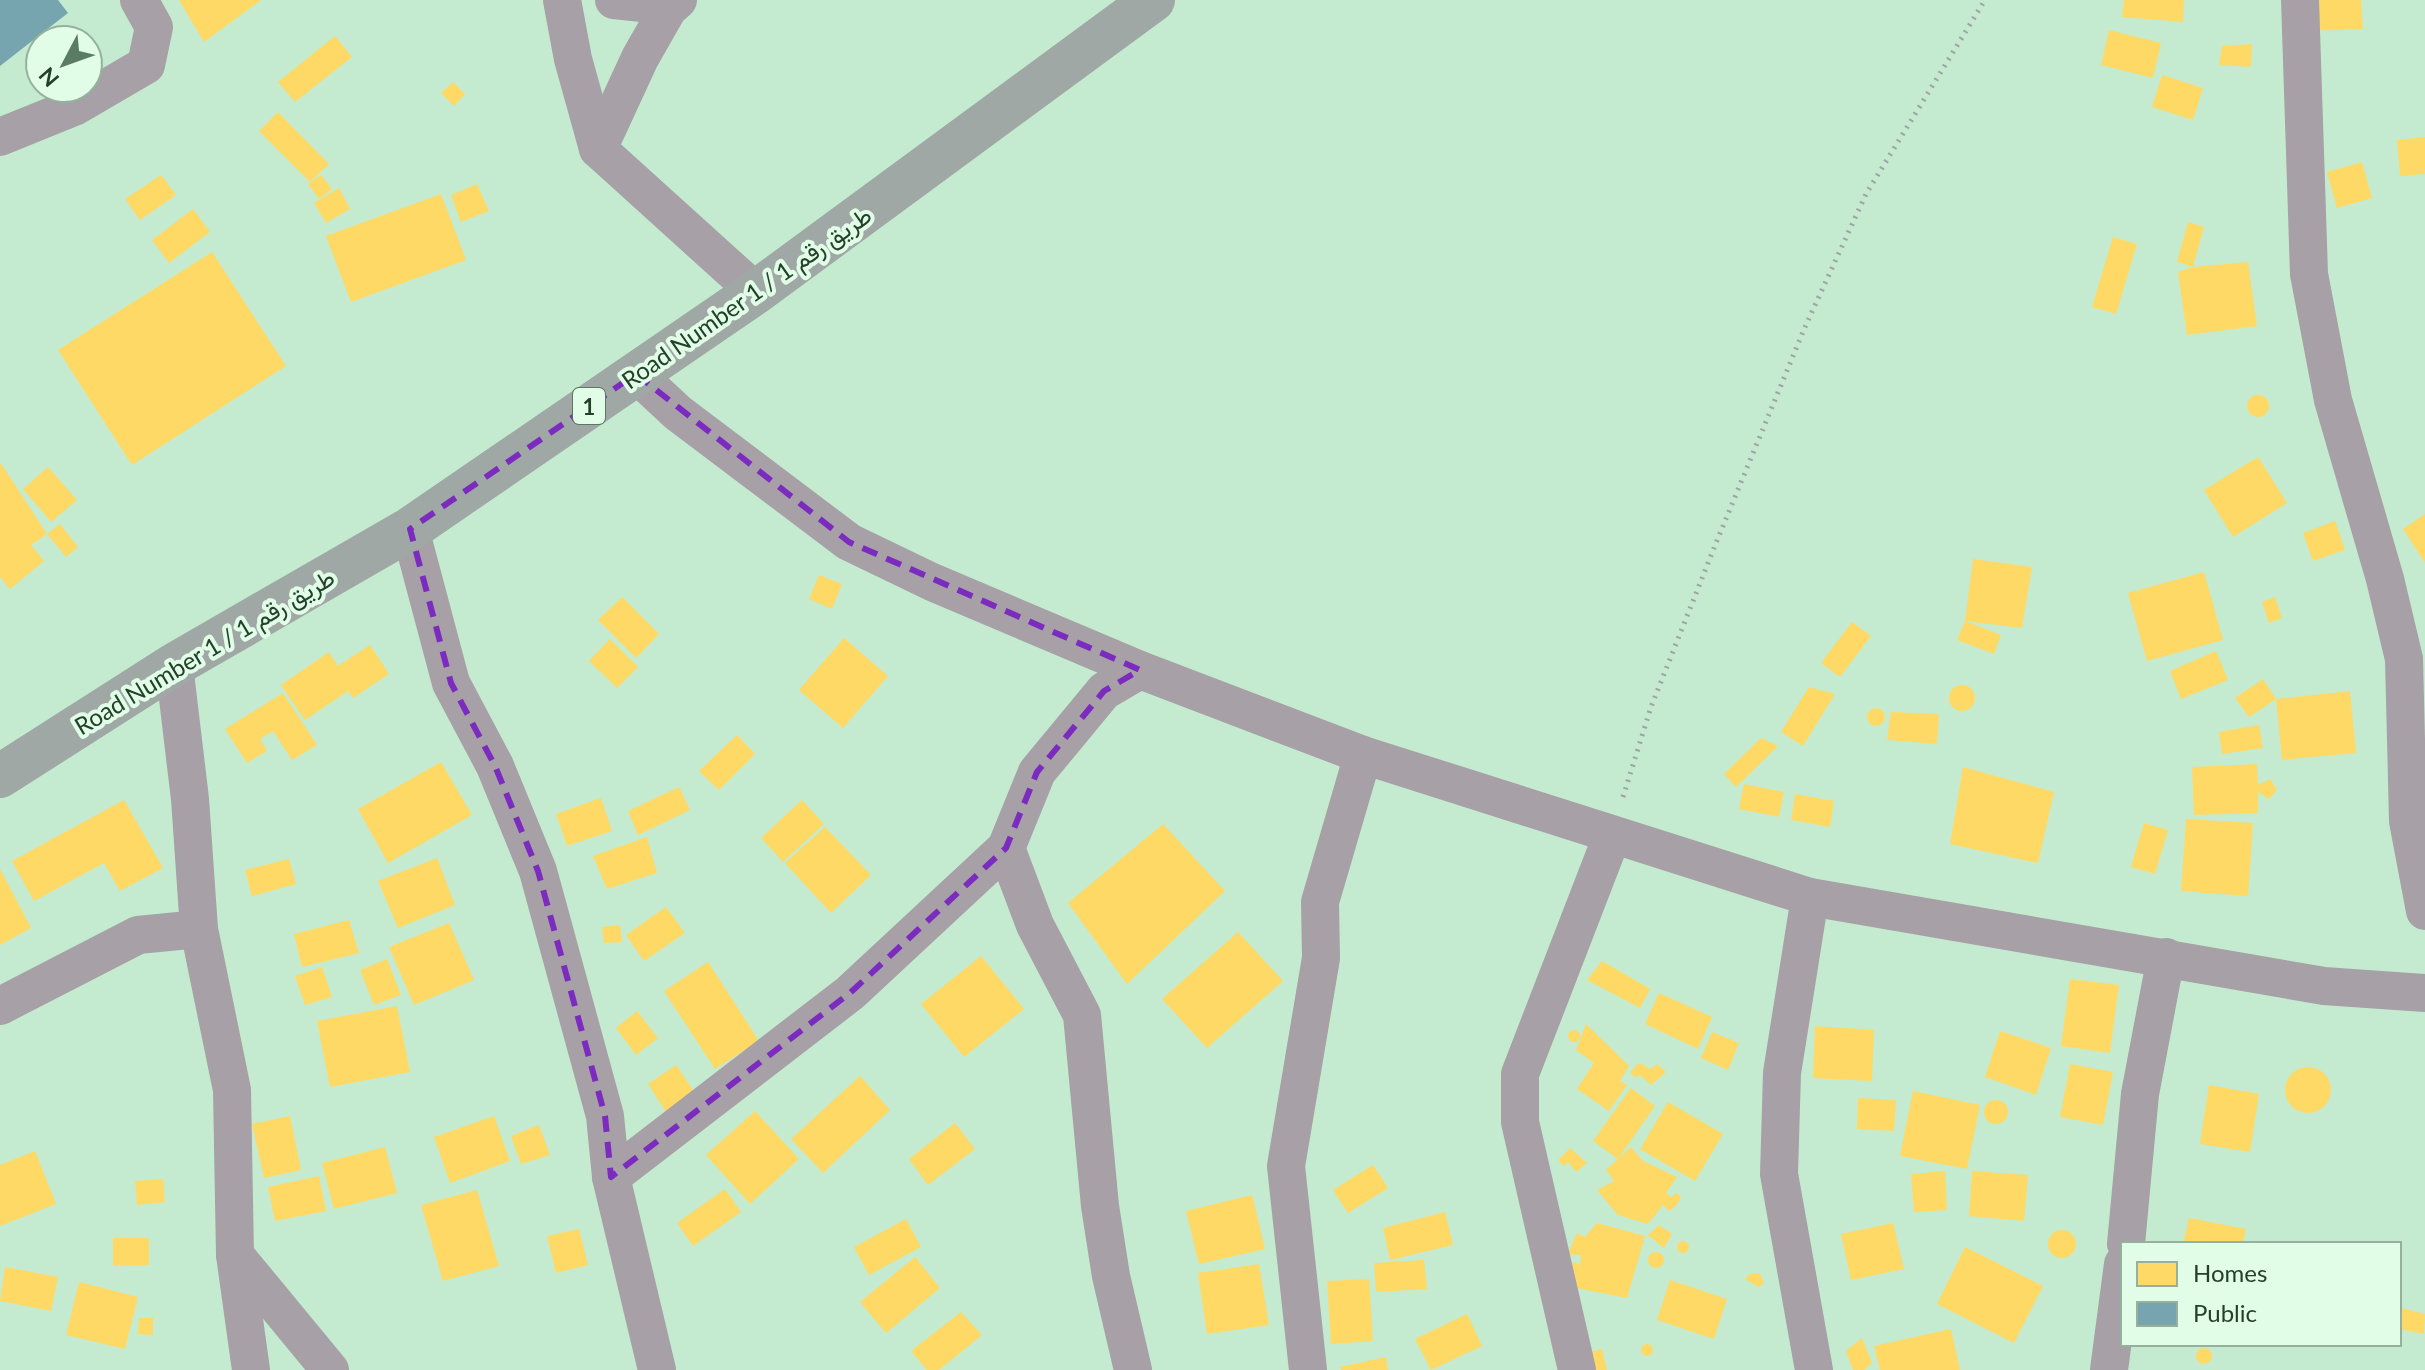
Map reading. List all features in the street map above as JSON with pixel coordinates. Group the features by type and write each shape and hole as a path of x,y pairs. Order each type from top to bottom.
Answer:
{"highway":[{"name":"Road Number 1 / طريق رقم 1","path":"0,776 174,665 410,529 756,292 1153,0"}],"street":[{"path":"0,137 74,107 146,65 154,27 139,0"},
{"path":"562,0 598,149 756,292"},
{"path":"598,149 640,58 674,2 614,0"},
{"path":"2300,0 2309,274 2333,400 2385,579 2404,659 2408,821 2425,911"},
{"path":"636,374 678,413 849,542 932,582 1140,670 1363,755 1810,897 2324,986 2425,993"},
{"path":"410,529 451,683 495,766 538,871 605,1116 611,1177 657,1370"},
{"path":"174,665 190,799 199,929 232,1090 235,1255 251,1370"},
{"path":"611,1177 850,993 1006,848 1037,772 1104,691 1140,670"},
{"path":"1308,1370 1286,1166 1321,958 1320,902 1363,755"},
{"path":"1577,1370 1520,1122 1520,1074 1612,836"},
{"path":"1006,848 1035,925 1082,1015 1100,1206 1111,1276 1133,1370"},
{"path":"1810,897 1782,1073 1779,1174 1814,1370"},
{"path":"0,1006 138,935 199,929"},
{"path":"2126,1242 2140,1094 2166,957"},
{"path":"235,1255 330,1370"},
{"path":"2109,1370 2121,1279"}],"path":[{"path":"1612,836 1651,707 1805,327 1866,194 1985,0"}],"highlighted area":[{"path":"636,374 849,542 1140,670 1104,691 1037,772 1006,848 850,993 611,1177 605,1116 538,871 495,766 451,683 410,529"}],"building: Homes":[{"path":"179,0 261,0 204,42"},
{"path":"2124,0 2184,0 2183,22 2122,17"},
{"path":"2306,0 2361,0 2363,29 2307,31"},
{"path":"2109,30 2161,43 2153,78 2101,65"},
{"path":"335,36 352,57 295,102 278,82"},
{"path":"2252,44 2251,67 2219,65 2222,46"},
{"path":"2162,75 2203,88 2193,120 2152,107"},
{"path":"453,82 465,94 454,106 441,93"},
{"path":"278,112 329,164 310,182 259,131"},
{"path":"2425,137 2425,174 2400,176 2397,140"},
{"path":"2362,162 2372,198 2337,208 2327,172"},
{"path":"161,175 176,195 140,220 125,199"},
{"path":"321,175 332,189 319,199 308,184"},
{"path":"477,184 489,211 461,222 451,195"},
{"path":"339,188 350,209 326,223 314,203"},
{"path":"441,194 466,260 351,302 326,236"},
{"path":"193,209 210,232 169,263 152,240"},
{"path":"2188,222 2204,227 2193,267 2177,262"},
{"path":"2113,237 2137,244 2116,314 2092,307"},
{"path":"212,252 286,366 132,465 58,350"},
{"path":"2248,262 2257,326 2187,335 2178,272 2193,267"},
{"path":"2258,395 2266,398 2269,406 2266,414 2258,417 2250,414 2247,406 2250,398"},
{"path":"2258,457 2287,503 2233,537 2204,490"},
{"path":"0,462 47,534 31,545 44,561 10,589 0,577"},
{"path":"48,467 77,500 51,522 23,489"},
{"path":"2425,514 2425,563 2403,529"},
{"path":"2335,521 2345,550 2313,561 2303,533"},
{"path":"60,524 78,547 66,557 47,534"},
{"path":"1973,559 2032,567 2022,628 1965,621"},
{"path":"2204,572 2223,640 2147,661 2128,593"},
{"path":"819,575 842,584 832,609 809,599"},
{"path":"622,597 659,634 636,658 598,620"},
{"path":"2275,597 2282,618 2269,623 2262,602"},
{"path":"1965,621 2001,635 1994,654 1957,640"},
{"path":"1852,622 1871,636 1840,677 1821,663"},
{"path":"844,638 888,676 843,728 799,690"},
{"path":"610,639 638,667 617,688 589,661"},
{"path":"370,645 389,674 353,698 348,691 305,720 281,685 329,652 338,666"},
{"path":"2216,651 2228,680 2181,699 2170,671"},
{"path":"2263,679 2276,699 2249,717 2235,698"},
{"path":"1962,685 1971,689 1975,698 1971,707 1962,711 1953,707 1949,698 1953,689"},
{"path":"1809,687 1835,694 1803,746 1781,732"},
{"path":"2350,691 2356,753 2282,760 2276,699"},
{"path":"283,693 317,745 292,760 273,731 260,739 267,751 247,763 225,729"},
{"path":"1872,708 1880,708 1885,717 1883,724 1872,726 1867,721 1867,713"},
{"path":"1891,712 1939,714 1937,744 1887,740"},
{"path":"2259,725 2263,748 2222,754 2219,732"},
{"path":"737,735 755,754 719,790 699,771"},
{"path":"1761,738 1778,746 1736,787 1724,774"},
{"path":"441,762 472,815 388,863 358,809"},
{"path":"2257,764 2258,785 2270,779 2277,790 2269,799 2258,792 2258,813 2194,815 2192,767"},
{"path":"1963,767 2054,792 2038,863 1950,844"},
{"path":"1744,784 1784,792 1779,817 1739,809"},
{"path":"679,787 690,810 638,835 628,811"},
{"path":"1795,794 1834,801 1830,827 1791,820"},
{"path":"601,798 612,831 567,846 556,814"},
{"path":"124,800 163,868 120,891 104,863 34,901 12,861"},
{"path":"802,800 824,824 783,862 761,838"},
{"path":"2186,819 2253,823 2248,896 2181,891"},
{"path":"2144,823 2168,830 2155,874 2131,867"},
{"path":"1163,824 1225,891 1127,984 1068,903"},
{"path":"825,827 871,875 831,913 785,863"},
{"path":"647,837 657,873 607,889 593,856"},
{"path":"437,858 455,905 398,928 378,881"},
{"path":"289,859 296,884 252,896 245,870"},
{"path":"0,869 31,928 0,945"},
{"path":"666,907 685,933 644,961 626,935"},
{"path":"349,920 359,953 302,967 294,934"},
{"path":"449,923 474,980 414,1005 389,947"},
{"path":"620,925 622,942 604,943 602,927"},
{"path":"1238,932 1283,981 1207,1048 1162,999"},
{"path":"981,956 1024,1009 964,1057 921,1004"},
{"path":"387,959 401,995 374,1005 360,970"},
{"path":"1602,961 1650,989 1640,1008 1587,980"},
{"path":"708,962 759,1041 715,1069 664,991"},
{"path":"322,967 332,997 305,1005 295,976"},
{"path":"2070,979 2119,985 2110,1053 2061,1046"},
{"path":"1659,993 1712,1017 1698,1049 1645,1024"},
{"path":"397,1006 410,1072 330,1087 317,1021"},
{"path":"637,1011 658,1038 636,1055 616,1028"},
{"path":"1586,1024 1629,1066 1620,1081 1627,1085 1609,1111 1577,1089 1594,1063 1576,1050"},
{"path":"1815,1026 1874,1030 1872,1081 1813,1078"},
{"path":"1574,1030 1580,1036 1574,1042 1568,1036"},
{"path":"2000,1031 2051,1048 2036,1095 1985,1077"},
{"path":"1712,1032 1739,1043 1728,1070 1701,1058"},
{"path":"1639,1063 1651,1069 1657,1064 1666,1072 1651,1085 1640,1075 1635,1078 1630,1072"},
{"path":"2070,1064 2113,1072 2103,1125 2060,1117"},
{"path":"676,1065 695,1093 666,1112 648,1084"},
{"path":"2308,1067 2325,1073 2331,1090 2325,1107 2308,1113 2291,1107 2285,1090 2291,1073"},
{"path":"860,1076 890,1110 823,1173 791,1139"},
{"path":"2209,1085 2259,1094 2250,1152 2200,1144"},
{"path":"1631,1088 1655,1106 1618,1159 1593,1141"},
{"path":"1913,1091 1980,1105 1967,1169 1900,1156"},
{"path":"1858,1098 1896,1100 1894,1131 1857,1129"},
{"path":"1996,1100 2005,1103 2008,1112 2005,1121 1996,1124 1987,1121 1984,1112 1987,1103"},
{"path":"1668,1102 1723,1134 1695,1181 1640,1149"},
{"path":"755,1111 799,1159 750,1204 706,1155"},
{"path":"290,1116 301,1170 264,1178 252,1124"},
{"path":"494,1116 510,1161 450,1183 434,1137"},
{"path":"955,1123 975,1149 928,1185 909,1159"},
{"path":"539,1125 550,1155 521,1164 511,1136"},
{"path":"385,1147 397,1193 334,1209 322,1163"},
{"path":"1631,1147 1643,1161 1677,1177 1666,1193 1671,1197 1677,1193 1681,1197 1676,1206 1669,1211 1663,1205 1648,1224 1618,1215 1597,1190 1614,1181 1606,1170"},
{"path":"1570,1148 1587,1163 1576,1172 1568,1162 1564,1166 1558,1160"},
{"path":"35,1151 56,1204 0,1226 0,1165"},
{"path":"1373,1165 1388,1188 1348,1213 1333,1190"},
{"path":"1945,1171 1947,1210 1914,1212 1911,1174"},
{"path":"1972,1171 2028,1175 2024,1221 1969,1216"},
{"path":"319,1176 326,1211 275,1221 268,1187"},
{"path":"163,1179 165,1202 137,1205 135,1181"},
{"path":"725,1189 741,1212 693,1246 677,1223"},
{"path":"477,1190 499,1266 443,1281 421,1205"},
{"path":"1252,1195 1265,1249 1199,1264 1186,1211"},
{"path":"1445,1212 1453,1245 1390,1260 1383,1228"},
{"path":"2189,1218 2246,1229 2243,1242 2183,1242"},
{"path":"906,1219 921,1247 869,1275 854,1247"},
{"path":"1597,1223 1645,1236 1627,1298 1561,1285 1560,1272 1574,1262 1580,1265 1581,1255 1568,1254 1577,1233 1585,1237"},
{"path":"1893,1223 1904,1269 1851,1280 1841,1234"},
{"path":"1659,1225 1672,1234 1664,1248 1648,1235"},
{"path":"579,1229 588,1265 556,1273 547,1236"},
{"path":"2062,1230 2072,1234 2076,1244 2072,1254 2062,1258 2052,1254 2048,1244 2052,1234"},
{"path":"113,1238 149,1238 149,1265 113,1266"},
{"path":"1683,1241 1689,1247 1683,1253 1677,1247"},
{"path":"1965,1247 2043,1286 2014,1343 1937,1304"},
{"path":"1653,1252 1659,1252 1664,1260 1662,1266 1653,1268 1648,1263 1648,1257"},
{"path":"915,1257 940,1288 886,1333 860,1302"},
{"path":"1424,1260 1427,1289 1376,1292 1374,1263"},
{"path":"1259,1264 1269,1325 1207,1334 1198,1273"},
{"path":"5,1267 58,1277 51,1311 0,1301"},
{"path":"1760,1273 1764,1283 1759,1287 1745,1279 1750,1274"},
{"path":"1369,1279 1373,1341 1331,1344 1327,1281"},
{"path":"1670,1280 1727,1299 1714,1339 1657,1320"},
{"path":"79,1282 138,1297 125,1349 66,1335"},
{"path":"2401,1308 2425,1314 2424,1334 2401,1329"},
{"path":"961,1312 982,1335 939,1370 927,1370 911,1351"},
{"path":"1467,1314 1482,1346 1431,1370 1415,1339"},
{"path":"139,1318 153,1318 153,1335 138,1334"},
{"path":"1951,1329 1960,1370 1880,1370 1874,1346"},
{"path":"1862,1338 1872,1363 1864,1370 1853,1370 1846,1351"},
{"path":"1647,1344 1653,1350 1647,1356 1641,1350"},
{"path":"2204,1348 2210,1350 2210,1362 2204,1364 2198,1362 2196,1356 2198,1350"},
{"path":"1602,1349 1607,1370 1585,1370 1581,1354"},
{"path":"1386,1357 1388,1370 1341,1370 1340,1367"}],"building: Public":[{"path":"0,0 58,0 68,13 54,24 24,24 24,47 0,66"}]}
